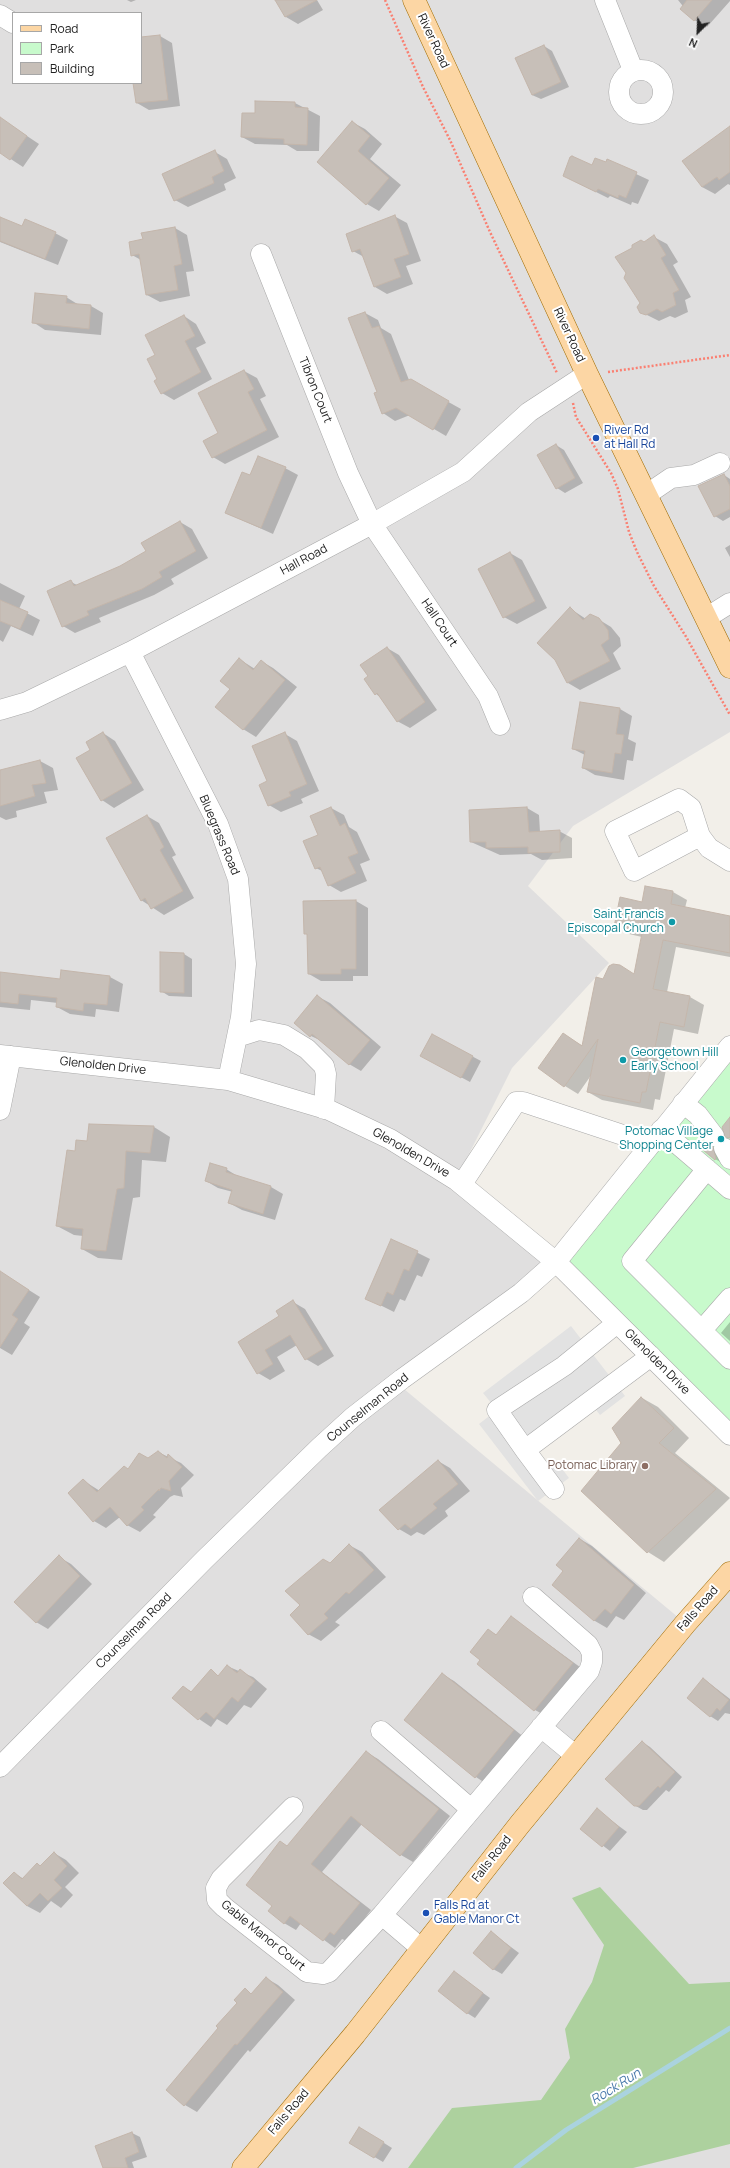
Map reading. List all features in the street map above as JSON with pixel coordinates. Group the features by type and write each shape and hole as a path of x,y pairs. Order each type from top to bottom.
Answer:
{"main road":[{"name":"River Road","path":"414,0 587,374 730,667"},
{"name":"Falls Road","path":"243,2168 355,2034 576,1756 728,1580"}],"street":[{"path":"605,0 633,70"},
{"path":"0,15 12,22"},
{"name":"Tibron Court","path":"261,254 348,473 372,524"},
{"name":"Hall Road","path":"0,710 27,702 130,652 372,524 463,472 529,412 587,374"},
{"path":"646,495 671,478 694,474 720,463"},
{"name":"Hall Court","path":"372,524 488,696 500,725"},
{"path":"706,618 730,602"},
{"name":"Bluegrass Road","path":"130,652 218,824 238,879 246,964 241,1017 228,1080"},
{"path":"700,836 709,848 730,861"},
{"path":"237,1037 259,1030 284,1035 307,1049 324,1066 326,1074 324,1108"},
{"name":"Counselman Road","path":"0,1767 204,1560 324,1443 353,1417 402,1379 521,1293 556,1262 655,1137 730,1046"},
{"path":"0,1110 5,1056"},
{"name":"Glenolden Drive","path":"5,1056 228,1080 324,1108 390,1139 462,1184 556,1262 730,1435"},
{"path":"462,1184 516,1102 523,1102 655,1137 729,1182"},
{"path":"683,1103 698,1115 723,1148"},
{"path":"707,1169 632,1261 730,1359"},
{"path":"702,1330 730,1298"},
{"path":"554,1489 497,1410 564,1366 617,1323"},
{"path":"525,1450 651,1356"},
{"name":"Gable Manor Court","path":"293,1807 221,1879 216,1888 217,1900 301,1968 315,1975 329,1972 382,1915 470,1809 589,1671 592,1658 588,1645 532,1597"},
{"path":"541,1727 576,1756"},
{"path":"381,1731 470,1809"},
{"path":"382,1915 422,1949"}],"path":[{"path":"385,0 423,87 450,140 490,232 554,368 576,409 576,417 611,473 618,489 628,532 637,552 654,586 686,635 730,715"},
{"path":"587,374 730,355"}],"shaded area":[{"path":"0,0 730,0 730,732 573,826 528,886 609,963 512,1068 456,1180 556,1262 398,1384 685,1623 730,1573 730,2168 0,2168"},
{"path":"571,1326 625,1396 600,1415 589,1401 525,1449 540,1469 554,1458 569,1478 538,1501 479,1424 497,1410 483,1393"}],"green space":[{"path":"730,1046 730,1435 556,1262"},
{"path":"600,1887 689,1984 730,1982 730,2144 633,2168 408,2168 452,2108 541,2100 570,2058 565,2029 592,1982 604,1945 572,1898"}],"building":[{"path":"275,0 317,0 285,17"},
{"path":"687,0 712,0 694,21 680,9"},
{"path":"160,35 168,100 136,103 133,84 142,84 142,37"},
{"path":"544,45 561,82 532,95 515,58"},
{"path":"255,101 295,102 295,107 308,108 307,145 284,144 284,139 241,137 242,113 255,113"},
{"path":"0,117 27,136 10,160 0,153"},
{"path":"352,121 370,136 358,151 389,178 366,205 317,162"},
{"path":"730,126 730,172 719,180 717,177 702,187 682,161"},
{"path":"215,150 224,171 212,177 214,183 174,201 162,174"},
{"path":"572,156 592,165 595,158 606,162 607,159 637,172 626,198 619,195 618,198 598,189 596,192 563,176 570,157"},
{"path":"395,215 409,254 394,259 401,277 374,287 360,249 352,252 346,234"},
{"path":"0,217 22,226 25,219 56,232 45,259 0,241"},
{"path":"175,227 182,264 174,266 178,290 146,295 139,254 131,256 129,242 143,239 141,233"},
{"path":"654,235 666,255 661,258 679,290 673,293 676,305 662,312 657,309 646,315 640,313 637,307 640,303 624,278 626,273 615,257 632,248 632,245 641,240 644,242"},
{"path":"35,293 67,296 66,303 91,305 89,329 32,323"},
{"path":"365,312 372,328 379,326 401,382 411,379 449,401 433,430 396,408 382,414 374,393 377,392 348,318"},
{"path":"184,315 195,336 185,341 201,372 161,394 154,381 157,379 147,359 155,355 145,335"},
{"path":"244,370 254,389 248,392 267,430 212,458 203,441 218,433 198,393"},
{"path":"556,444 575,478 556,489 537,455"},
{"path":"258,456 286,467 261,528 225,513 242,472 250,475"},
{"path":"724,474 730,486 730,509 714,517 698,486"},
{"path":"180,521 196,551 159,572 162,577 142,589 87,611 89,615 62,627 47,591 71,580 74,586 120,566 146,551 141,543"},
{"path":"510,552 535,601 503,618 478,569"},
{"path":"0,600 28,612 20,629 0,621"},
{"path":"570,607 583,620 590,614 599,618 608,630 609,639 601,645 610,661 567,683 555,660 537,643"},
{"path":"387,647 425,702 397,722 377,693 375,695 364,679 368,676 360,665"},
{"path":"239,658 253,670 261,660 285,680 243,730 215,707 230,689 220,681"},
{"path":"580,702 620,708 616,734 624,735 621,754 615,753 612,773 582,768 585,751 572,749"},
{"path":"103,732 132,783 101,801 76,758 90,750 86,742"},
{"path":"285,732 307,784 289,792 291,796 268,806 259,785 267,781 252,746"},
{"path":"40,760 46,783 32,785 35,796 0,806 0,770"},
{"path":"331,807 340,826 345,823 358,853 348,857 356,873 328,886 320,867 315,869 303,841 318,835 310,816"},
{"path":"527,807 529,832 560,830 560,852 528,853 528,847 486,848 486,842 470,842 469,810"},
{"path":"147,815 164,847 160,850 183,891 151,909 145,898 141,901 106,838"},
{"path":"645,886 673,891 671,904 730,916 730,953 663,940 653,989 690,996 684,1027 660,1022 646,1092 642,1092 640,1103 587,1092 598,1039 564,1087 538,1068 563,1033 582,1046 596,977 603,979 609,966 613,964 620,965 634,974 642,933 614,927 620,897 642,902"},
{"path":"356,900 356,969 341,969 341,974 308,974 307,934 304,934 303,901"},
{"path":"160,952 184,953 184,993 160,992"},
{"path":"61,970 110,976 107,1005 84,1003 83,1011 56,1007 57,998 19,994 18,1004 0,1002 0,972 60,979"},
{"path":"317,995 370,1040 349,1065 312,1034 310,1037 294,1023"},
{"path":"432,1034 473,1056 461,1078 420,1056"},
{"path":"730,1117 730,1138 725,1137 722,1127"},
{"path":"89,1124 154,1126 150,1153 126,1151 124,1188 117,1189 106,1251 81,1249 83,1229 56,1226 67,1150 75,1151 76,1140 87,1141"},
{"path":"707,1145 713,1147 716,1158 715,1160 703,1150"},
{"path":"210,1163 227,1168 226,1172 271,1186 263,1214 228,1203 232,1190 205,1181"},
{"path":"391,1239 418,1251 409,1271 404,1269 393,1295 387,1292 381,1306 365,1299"},
{"path":"0,1271 29,1290 12,1315 18,1319 0,1347"},
{"path":"293,1300 323,1349 305,1360 290,1335 265,1350 273,1364 257,1374 238,1342 279,1316 276,1311"},
{"name":"Potomac Library","path":"641,1397 674,1428 659,1443 716,1489 647,1553 581,1491 621,1443 612,1428"},
{"path":"158,1451 167,1458 168,1454 182,1467 169,1481 171,1491 161,1488 159,1491 159,1489 141,1507 144,1510 127,1526 110,1507 93,1522 68,1493 83,1479 97,1492 124,1466 128,1469 139,1453 148,1458"},
{"path":"438,1460 458,1484 433,1504 437,1508 411,1529 405,1524 398,1530 379,1510"},
{"path":"579,1538 634,1585 611,1614 605,1609 594,1621 552,1585 563,1571 556,1565"},
{"path":"349,1544 374,1570 349,1594 346,1592 324,1614 328,1618 308,1635 290,1615 300,1605 285,1591 323,1559 330,1563"},
{"path":"59,1555 80,1576 36,1623 14,1602"},
{"path":"511,1616 573,1663 534,1711 477,1664 480,1660 470,1652 488,1629 496,1635"},
{"path":"227,1665 237,1673 240,1669 255,1681 238,1702 232,1697 214,1719 206,1712 198,1720 172,1698 183,1686 191,1692 211,1669 218,1676"},
{"path":"442,1673 514,1730 475,1778 404,1720"},
{"path":"703,1678 729,1700 720,1711 717,1708 710,1717 687,1698"},
{"path":"642,1741 675,1772 660,1788 658,1786 639,1806 634,1806 605,1779"},
{"path":"366,1751 439,1809 400,1856 351,1816 311,1864 360,1903 334,1935 330,1932 323,1941 290,1916 284,1924 268,1911 272,1906 246,1885 280,1841 287,1846"},
{"path":"597,1808 619,1827 602,1847 580,1829"},
{"path":"54,1852 67,1866 54,1880 62,1888 48,1901 40,1893 27,1906 3,1883 14,1872 22,1879 37,1863 40,1866"},
{"path":"491,1931 511,1948 493,1970 473,1953"},
{"path":"454,1971 483,1993 467,2014 438,1991"},
{"path":"266,1977 283,1992 237,2045 235,2044 184,2106 166,2090 218,2028 216,2026 237,2003 234,2000 245,1988 251,1994"},
{"path":"359,2127 384,2142 374,2158 349,2143"},
{"path":"132,2132 139,2152 125,2158 128,2168 103,2168 95,2146"}],"waterway":[{"name":"Rock Run","path":"516,2168 566,2130 730,2028"}],"place":[{"name":"River Rd at Hall Rd","path":"596,438"},
{"name":"Saint Francis Episcopal Church","path":"672,922"},
{"name":"Georgetown Hill Early School","path":"623,1060"},
{"name":"Potomac Village Shopping Center","path":"721,1139"},
{"name":"Potomac Library","path":"645,1466"},
{"name":"Falls Rd at Gable Manor Ct","path":"426,1913"}]}
